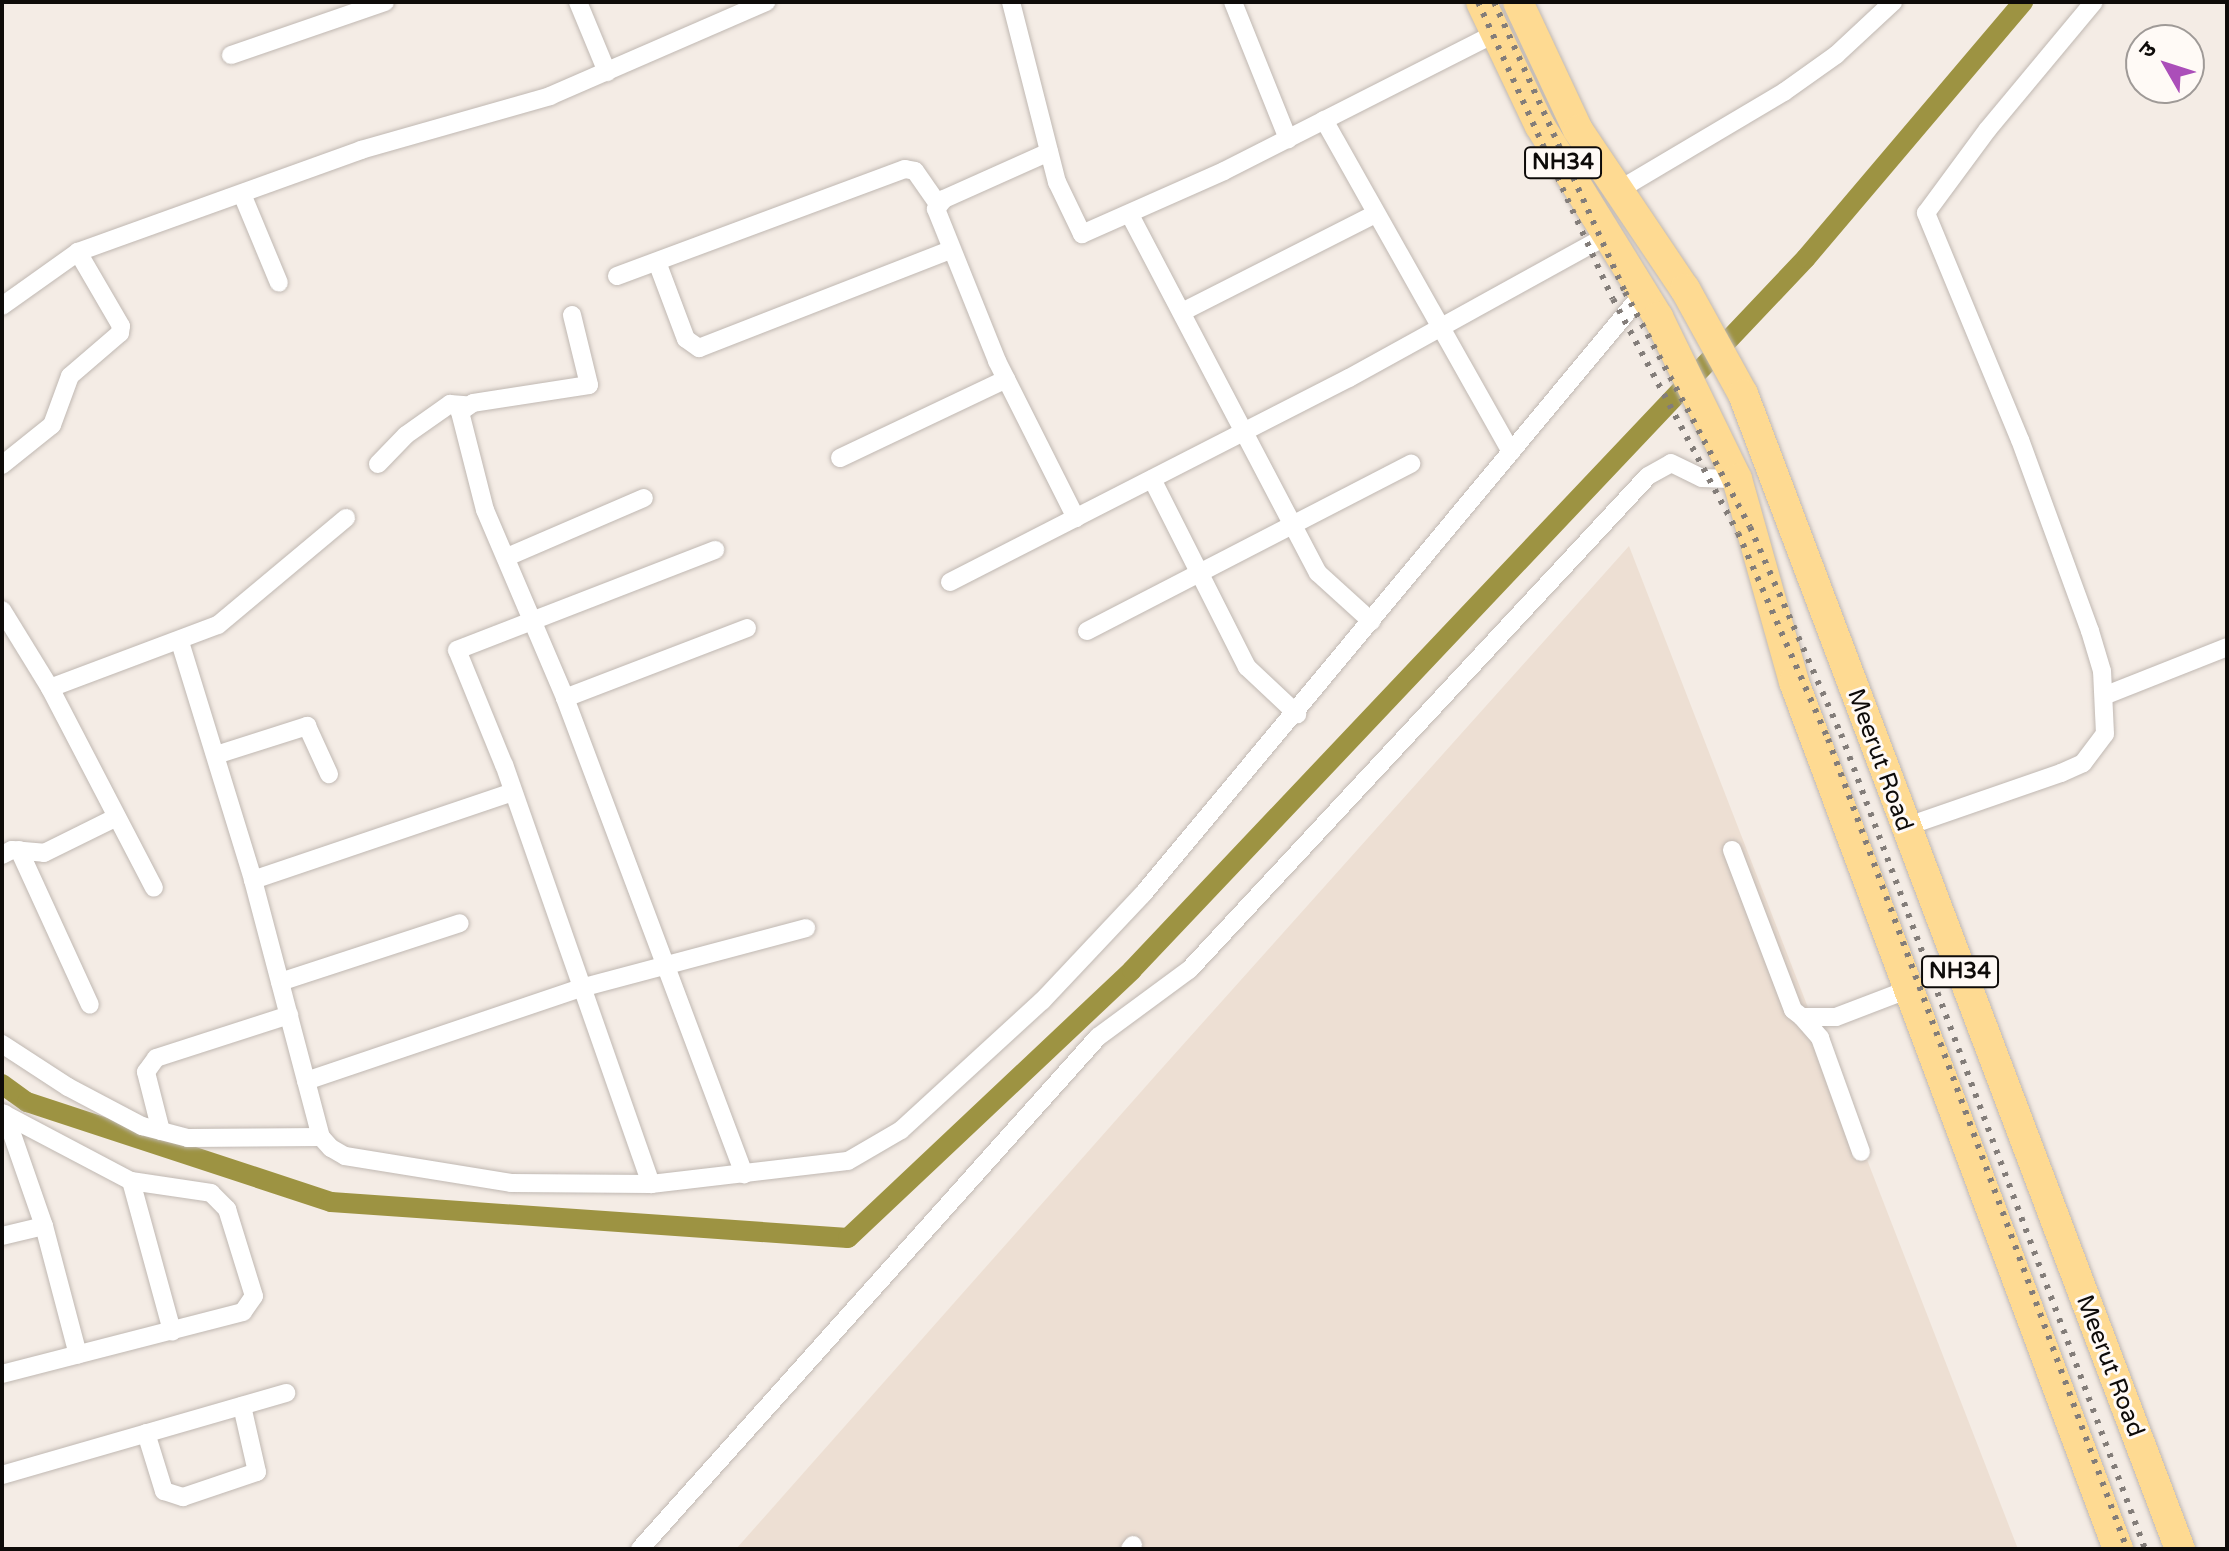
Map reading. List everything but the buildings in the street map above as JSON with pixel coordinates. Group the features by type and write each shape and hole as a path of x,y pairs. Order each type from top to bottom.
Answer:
{"highway":[{"name":"NH34","path":"1481,2 1540,126 1651,305 1737,479 1794,682 2118,1549"},
{"name":"Meerut Road","path":"1518,2 1578,130 1685,289 1743,394 2180,1549"}],"street":[{"path":"578,2 607,72"},
{"path":"2,306 78,252 361,150 550,96 766,2"},
{"path":"1011,2 1049,152 1077,230 1090,234 1288,139 1496,33"},
{"path":"1233,2 1288,139"},
{"path":"1619,190 1784,92 1836,55 1893,2"},
{"path":"1905,827 2083,763 2105,734 2106,695 2090,631 2020,440 1926,213 1971,150 2094,2"},
{"path":"231,55 379,3"},
{"path":"1324,120 1438,329 1511,452"},
{"path":"938,204 1049,152"},
{"path":"617,276 905,169 915,171 938,204 951,250 1006,379 1076,518"},
{"path":"242,194 279,283"},
{"path":"1182,312 1375,214"},
{"path":"1130,215 1324,582 1371,621"},
{"path":"950,582 1244,432 1608,235"},
{"path":"657,262 686,339 699,348 951,250"},
{"path":"2,465 52,425 70,376 120,333 121,326 78,252"},
{"path":"180,642 253,880 321,1137 345,1156 511,1183 651,1184 848,1161 901,1130 1052,990 1143,894 1297,714 1511,452 1651,305"},
{"path":"378,464 406,435 450,404 466,405 589,385 572,315"},
{"path":"840,458 1006,379"},
{"path":"466,405 460,412 481,500 565,698 744,1174"},
{"path":"640,1549 1098,1037 1189,970 1648,476 1671,463 1702,478 1737,479"},
{"path":"1087,631 1411,464"},
{"path":"1152,479 1247,667 1297,714"},
{"path":"507,557 644,498"},
{"path":"50,688 180,642 226,620 276,572 346,518"},
{"path":"651,1184 513,792 457,650 715,550"},
{"path":"2,610 50,688 154,888"},
{"path":"565,698 747,628"},
{"path":"2106,695 2227,647"},
{"path":"216,755 307,726 329,774"},
{"path":"253,880 513,792"},
{"path":"90,1005 11,853 44,853 117,817"},
{"path":"1732,850 1787,1000 1820,1038 1861,1152"},
{"path":"280,982 460,923"},
{"path":"306,1081 581,988 806,928"},
{"path":"1802,1017 1836,1017 1909,989"},
{"path":"161,1131 146,1072 156,1058 289,1015"},
{"path":"2,1044 68,1087 161,1131 224,1140 321,1137"},
{"path":"2,1374 243,1312 254,1296 227,1209 216,1197 203,1190 131,1181 3,1113"},
{"path":"3,1113 44,1226 78,1355"},
{"path":"131,1181 172,1331"},
{"path":"2,1236 44,1226"},
{"path":"2,1475 286,1393"},
{"path":"146,1433 164,1491 183,1497 257,1472 242,1406"}],"shaded area":[{"path":"1629,546 2018,1549 736,1549 1155,1076"}],"waterway":[{"path":"2,1084 27,1102 331,1202 848,1238 1132,970 1806,258 2023,2"}],"railway":[{"path":"1478,2 1613,299 1738,533 1828,739 2127,1549"},
{"path":"1494,2 1625,292 1750,527 1841,734 2145,1549"}]}
